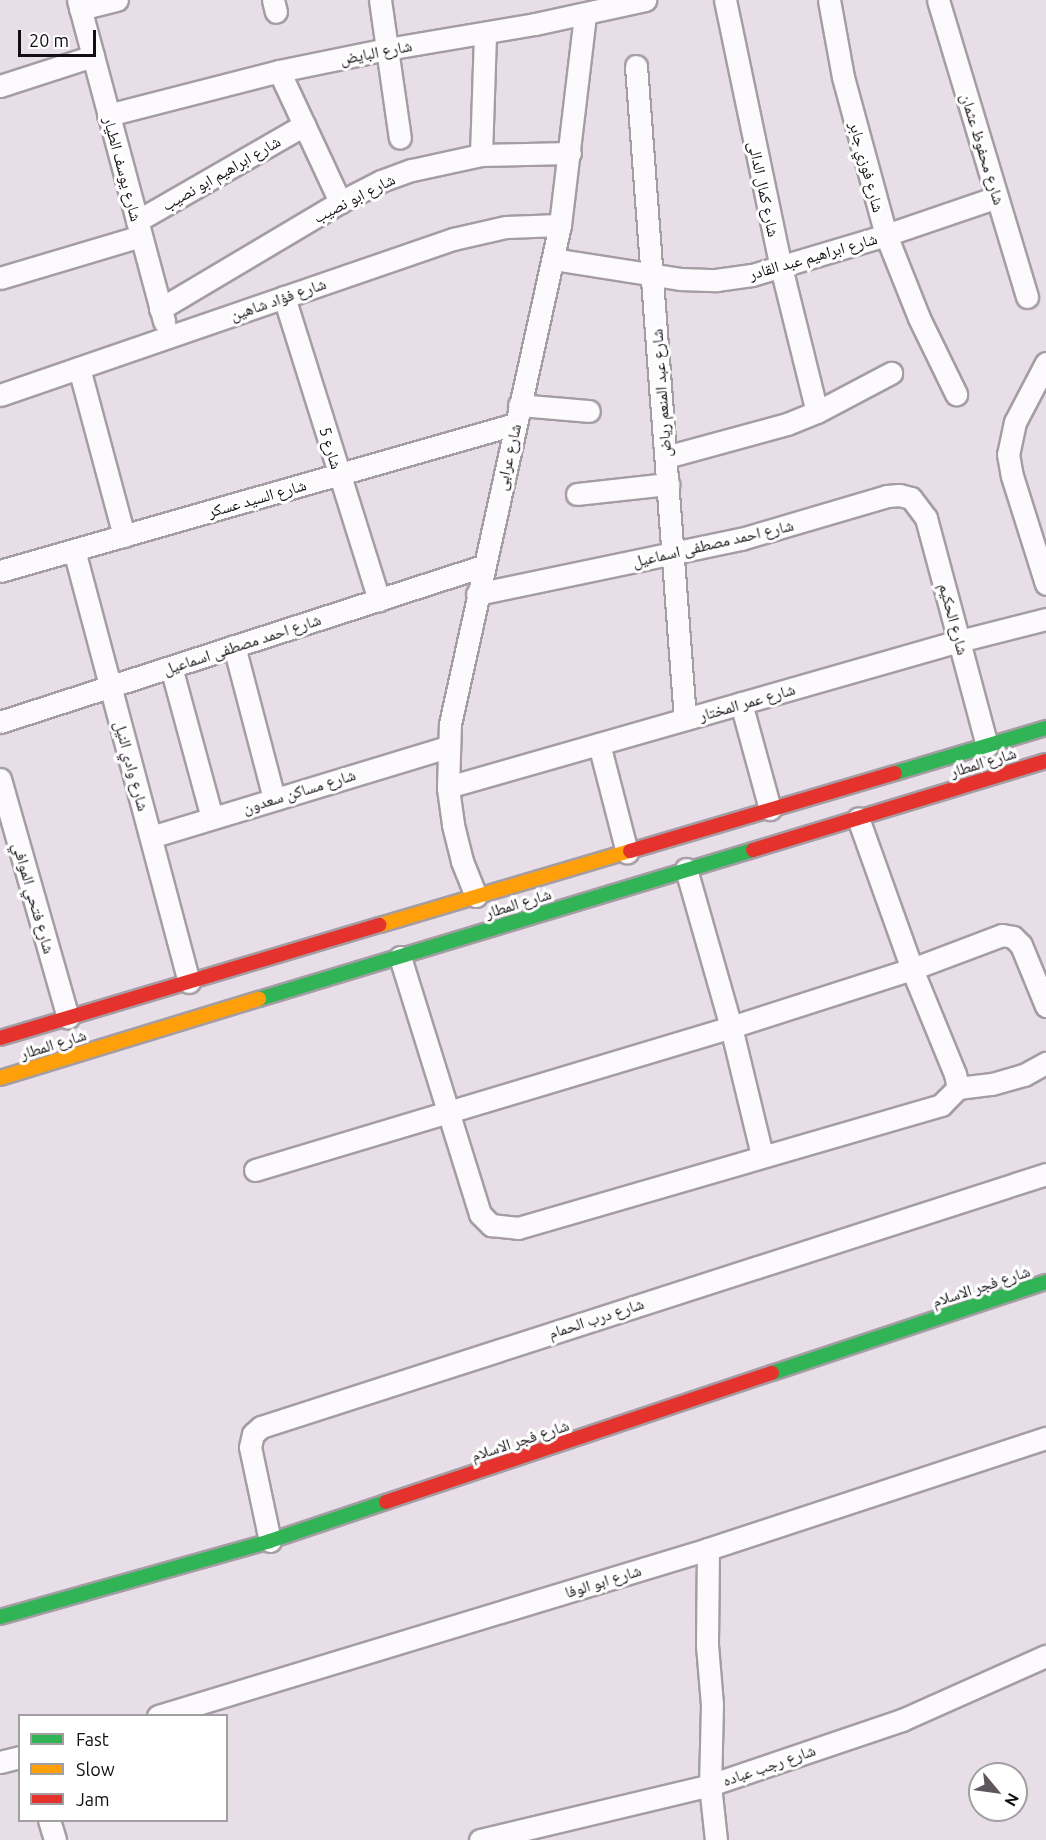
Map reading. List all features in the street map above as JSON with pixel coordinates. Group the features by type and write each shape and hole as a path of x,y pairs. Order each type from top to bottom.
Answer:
{"street":[{"path":"79,4 117,0"},
{"path":"380,0 400,138"},
{"name":"شارع كمال الدالى","path":"725,0 781,267 817,412"},
{"name":"شارع فوزي جابر","path":"830,0 843,77 886,235 919,318 956,394"},
{"name":"شارع محفوظ عثمان","path":"938,0 1027,297"},
{"name":"شارع البايض","path":"108,115 279,71 387,49 585,14 635,1"},
{"name":"شارع يوسف الطيار","path":"79,4 168,337"},
{"name":"شارع عرابى","path":"476,896 460,852 448,787 448,747 453,702 560,225 585,14"},
{"path":"482,155 485,33"},
{"path":"0,86 93,56"},
{"name":"شارع عبد المنعم رياض","path":"636,66 685,719"},
{"path":"279,71 340,202"},
{"name":"شارع ابراهيم ابو نصيب","path":"0,278 139,228 304,125"},
{"name":"شارع ابو نصيب","path":"160,309 340,202 381,181 412,170 482,155 570,153"},
{"name":"شارع ابراهيم عبد القادر","path":"553,259 652,276 716,280 781,267 886,235 997,197"},
{"name":"شارع فؤاد شاهين","path":"0,395 479,232 506,226 560,225"},
{"name":"شارع 5","path":"284,297 379,600"},
{"path":"1046,363 1015,422 1009,443 1012,476 1046,584"},
{"path":"79,368 124,536"},
{"path":"666,457 787,424 817,412 891,373"},
{"path":"517,415 589,411"},
{"name":"شارع السيد عسكر","path":"0,571 339,474 517,415"},
{"path":"577,494 668,484"},
{"name":"شارع احمد مصطفى اسماعيل","path":"477,594 775,530 887,496 899,495 911,498"},
{"name":"شارع الحكيم","path":"911,498 926,518 987,746"},
{"name":"شارع وادي النيل","path":"74,550 189,982"},
{"name":"شارع احمد مصطفى اسماعيل","path":"0,722 483,566"},
{"name":"شارع عمر المختار","path":"448,787 959,641 1046,620"},
{"path":"234,646 274,799"},
{"path":"171,667 212,818"},
{"path":"741,703 770,809"},
{"name":"شارع المطار","path":"0,1078 400,957 544,894 627,852 1046,728"},
{"path":"599,744 627,852"},
{"name":"شارع مساكن سعدون","path":"151,837 448,747"},
{"name":"شارع المطار","path":"0,1038 476,896 544,894 686,869 1046,761"},
{"name":"شارع فتحي الموافي","path":"0,779 68,1018"},
{"path":"858,818 912,969 955,1074 958,1088"},
{"path":"686,869 731,1028 762,1155"},
{"path":"255,1170 731,1028 912,969 1002,935 1013,938 1021,945 1046,1006"},
{"path":"400,957 480,1214 491,1225 503,1228 518,1228 762,1155 941,1105 958,1088 992,1084 1023,1075 1046,1063"},
{"name":"شارع درب الحمام","path":"270,1541 250,1447 253,1434 261,1426 1046,1174"},
{"name":"شارع فجر الاسلام","path":"0,1617 270,1541 1046,1282"},
{"name":"شارع ابو الوفا","path":"165,1714 708,1549 1046,1438"},
{"path":"708,1549 706,1646 712,1706 710,1785 716,1840"},
{"name":"شارع رجب عباده","path":"480,1840 710,1785 902,1719 1046,1656"},
{"path":"0,1762 18,1758"},
{"path":"49,1822 55,1840"}],"traffic: fast":[{"path":"895,773 1046,728"},
{"path":"259,999 753,850"},
{"path":"772,1373 1046,1282"},
{"path":"0,1617 270,1541 386,1502"}],"traffic: slow":[{"path":"380,925 630,851"},
{"path":"0,1078 259,999"}],"traffic: jam":[{"path":"753,850 1046,761"},
{"path":"630,851 895,773"},
{"path":"0,1038 380,925"},
{"path":"386,1502 772,1373"}]}
